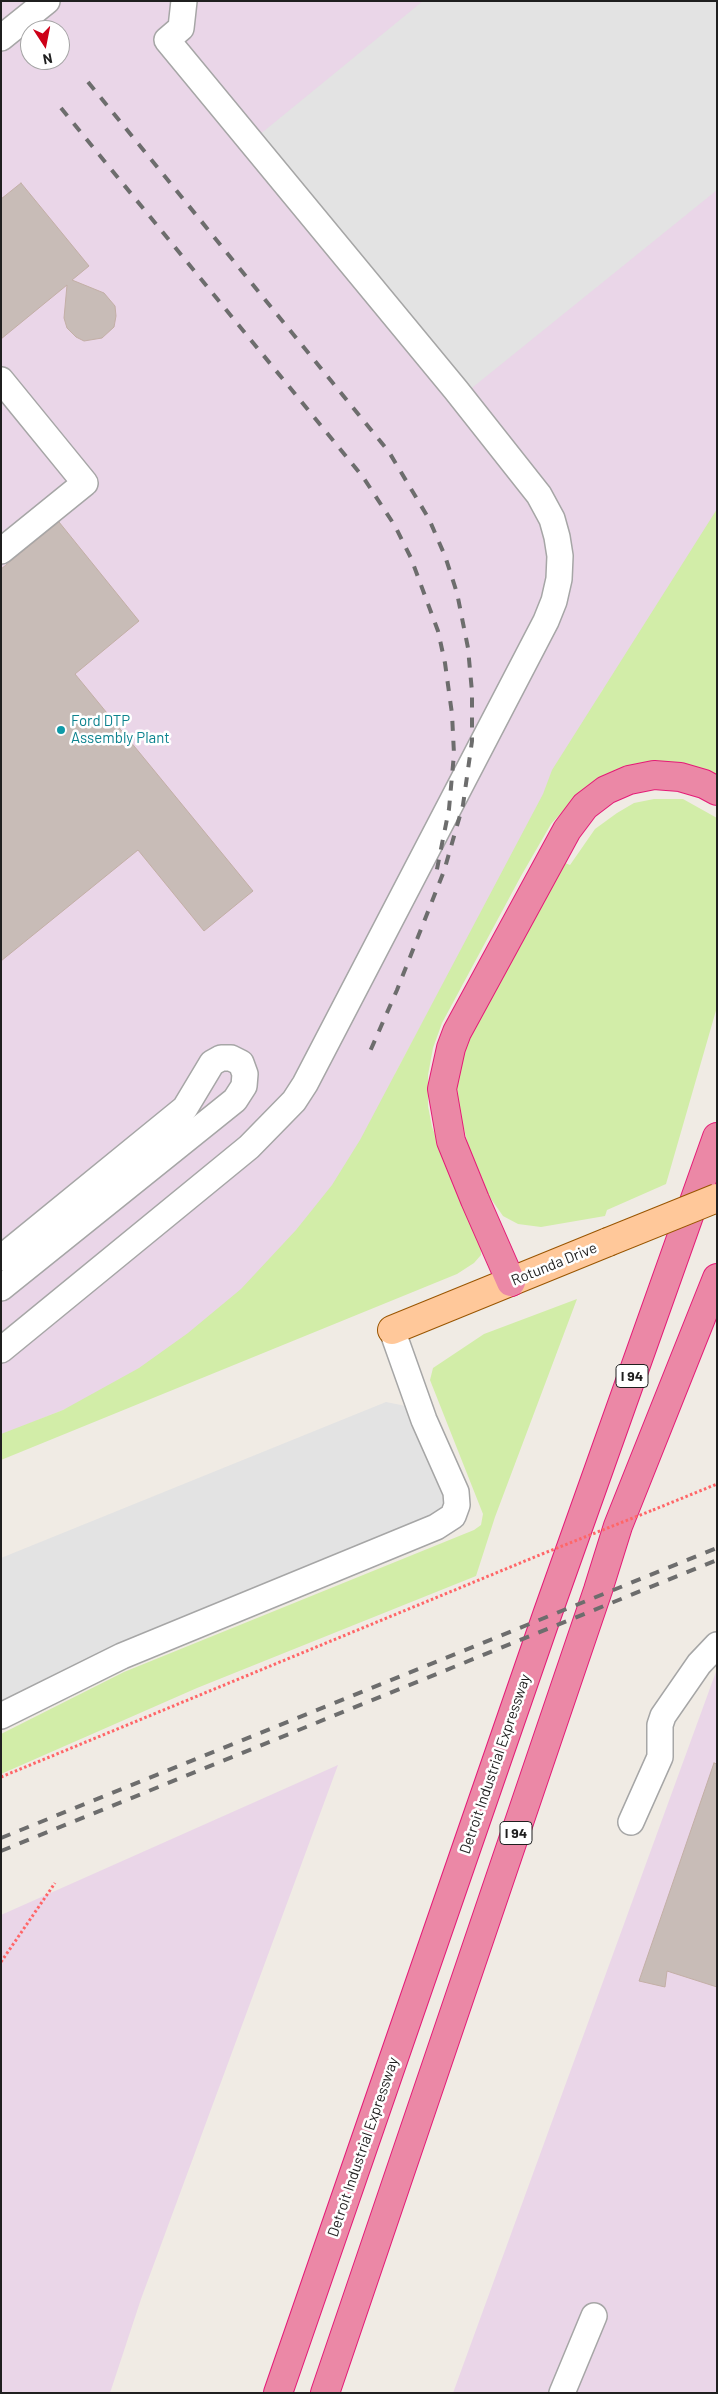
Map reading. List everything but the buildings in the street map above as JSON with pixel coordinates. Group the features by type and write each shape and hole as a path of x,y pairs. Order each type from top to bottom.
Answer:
{"highway":[{"path":"512,1282 451,1141 442,1089 451,1048 457,1032 566,830 585,806 606,790 629,780 654,775 680,777 704,784 717,791"},
{"name":"Detroit Industrial Expressway","path":"278,2393 547,1615 716,1137"},
{"name":"I 94","path":"325,2393 598,1590 618,1526 717,1278"}],"main road":[{"name":"Rotunda Drive","path":"392,1330 717,1198"}],"lane":[{"path":"1,38 47,1"},
{"path":"1,1350 249,1147 294,1101 310,1076 546,621 554,601 559,580 560,556 557,537 552,519 539,495 456,390 167,40 181,28 184,1"},
{"path":"1,380 85,483 1,551"},
{"path":"1,1258 185,1108 212,1063 221,1058 231,1058 241,1063 245,1074 244,1086 235,1100 1,1288"},
{"path":"1,1716 122,1656 436,1527 453,1516 457,1506 456,1492 424,1420 392,1330"},
{"path":"631,1822 660,1757 660,1726 663,1716 699,1664 717,1646"},
{"path":"562,2393 594,2316"}],"path":[{"path":"1,1777 717,1484"},
{"path":"1,1962 55,1883"}],"shaded area":[{"path":"1,1 717,1 717,731 603,689 395,1074 468,1247 1,1435"},
{"path":"423,1 717,1 717,190 452,404 242,149"},
{"path":"386,1402 406,1406 457,1505 1,1716 1,1558"},
{"path":"717,1669 717,2393 453,2393"},
{"path":"338,1765 141,2299 110,2393 1,2393 1,1915"}],"green space":[{"path":"717,509 717,774 679,762 653,762 573,800 551,824 521,876 442,1023 433,1048 428,1075 428,1106 432,1127 481,1247 481,1255 474,1263 457,1274 1,1460 1,1434 63,1410 139,1368 188,1333 241,1289 296,1230 332,1185 360,1140 543,794 552,770"},
{"path":"654,799 683,799 717,818 717,1007 666,1184 607,1210 605,1216 541,1227 518,1224 503,1216 489,1196 468,1144 459,1110 457,1090 459,1065 465,1042 563,862 570,865 595,829 617,813 634,803"},
{"path":"577,1299 495,1517 476,1576 197,1688 1,1774 1,1734 124,1672 474,1530 481,1525 483,1514 430,1380 433,1368 484,1334"}],"railway":[{"path":"88,82 389,452 429,519 445,556 457,593 468,648 472,692 472,741 463,805 444,871 397,990 368,1056"},
{"path":"61,108 363,477 395,526 411,558 438,631 445,663 452,714 454,754 449,809 436,874"},
{"path":"1,1838 717,1548"},
{"path":"1,1851 717,1560"}],"place":[{"name":"Ford DTP Assembly Plant","path":"61,730"}]}
